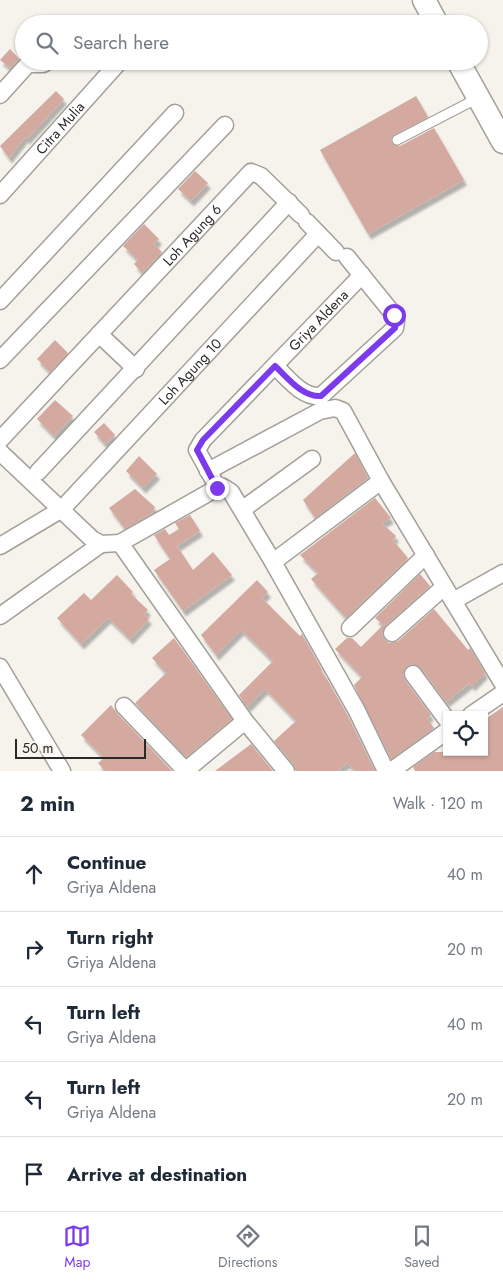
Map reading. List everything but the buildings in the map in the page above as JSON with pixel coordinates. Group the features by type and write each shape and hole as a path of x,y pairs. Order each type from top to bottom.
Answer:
{"street":[{"path":"424,0 432,15"},
{"path":"0,95 23,70"},
{"name":"Citra Mulia","path":"0,195 112,70"},
{"path":"463,70 503,142"},
{"path":"0,302 175,113"},
{"path":"0,360 225,125"},
{"name":"Loh Agung 6","path":"0,440 251,172 261,176 289,202 318,234 362,275"},
{"path":"38,472 136,369 289,202"},
{"name":"Loh Agung 10","path":"0,546 62,509 318,234"},
{"path":"275,366 312,397 321,396 395,328 396,321 394,315 362,275"},
{"name":"Griya Aldena","path":"217,488 197,450 203,440 362,275"},
{"path":"99,334 136,369"},
{"path":"208,471 320,410 336,408 347,416 381,481 503,684"},
{"path":"0,452 92,539 101,544 120,543 217,488 222,487 231,492 274,562 357,711 386,771"},
{"path":"243,509 312,459"},
{"path":"274,562 381,481"},
{"path":"120,543 245,721 286,771"},
{"path":"0,616 101,544"},
{"path":"350,628 426,555"},
{"path":"453,601 503,573"},
{"path":"392,633 444,587"},
{"path":"0,667 62,771"},
{"path":"413,674 443,715"},
{"path":"477,711 503,693"},
{"path":"124,706 185,771 245,721"},
{"path":"391,771 443,734"}],"lane":[{"path":"397,140 478,98"}],"route":[{"path":"217,488 201,461 197,450 203,440 275,366 312,397 321,396 330,390 395,328 396,318 394,315"}]}
